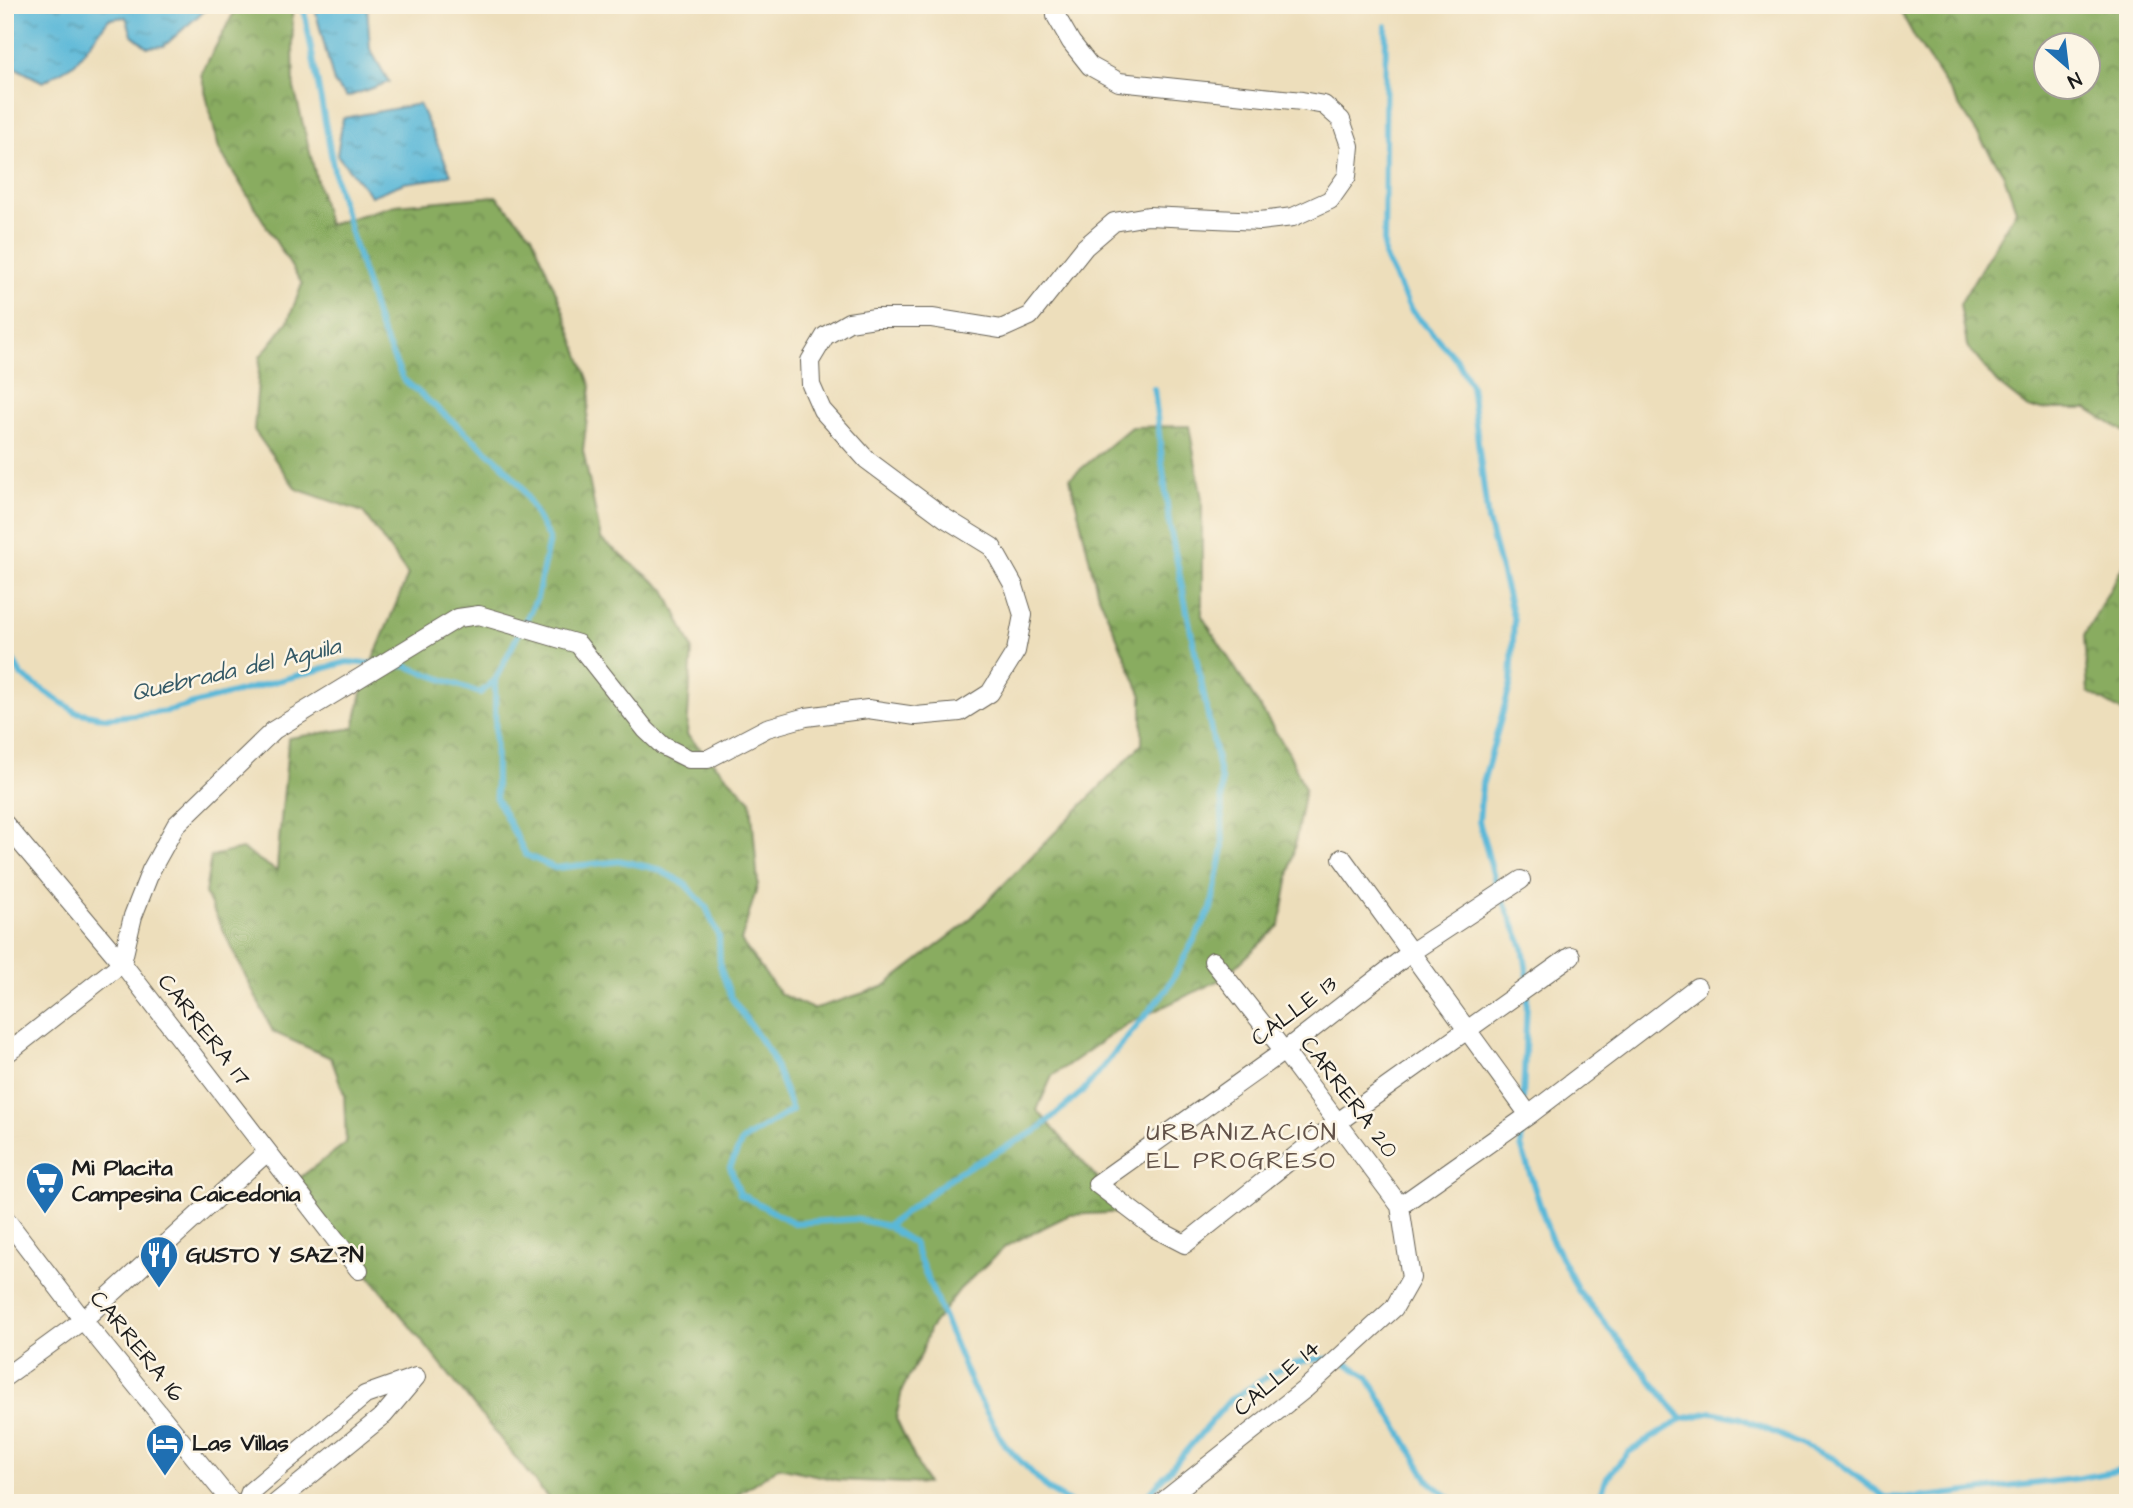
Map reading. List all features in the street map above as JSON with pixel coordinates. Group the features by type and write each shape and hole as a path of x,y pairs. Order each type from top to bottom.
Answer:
{"street":[{"path":"5,1055 122,963 133,916 152,870 176,825 274,730 458,618 479,615 578,644 646,730 663,747 690,758 708,759 767,729 806,717 868,709 916,716 960,712 989,693 1016,650 1024,615 1014,586 992,547 945,518 867,460 822,410 811,386 810,360 825,336 849,322 875,318 932,318 1001,329 1030,316 1085,247 1114,222 1148,216 1228,218 1259,222 1293,217 1330,200 1347,176 1350,146 1341,120 1324,106 1302,101 1119,82 1090,66 1071,42 1056,16 1056,5"},
{"name":"CARRERA 17","path":"5,824 122,963 359,1270"},
{"path":"1342,858 1529,1115"},
{"name":"CALLE 13","path":"1338,1122 1185,1244 1156,1229 1097,1184 1284,1051 1410,953 1521,880"},
{"path":"1338,1122 1571,956"},
{"name":"CARRERA 20","path":"1213,961 1400,1206 1411,1279"},
{"path":"1400,1206 1529,1115 1697,987"},
{"path":"5,1377 83,1320 267,1152"},
{"name":"CARRERA 16","path":"5,1218 83,1320 232,1503"},
{"name":"CALLE 14","path":"1161,1503 1305,1389 1394,1308 1411,1279"},
{"path":"246,1503 250,1492 365,1395 415,1377 384,1415 276,1503"}],"green space":[{"path":"238,5 292,5 294,88 328,225 395,205 496,196 532,235 591,387 583,450 601,539 665,590 692,648 687,735 751,801 758,884 741,941 780,994 813,1009 883,987 963,926 1142,744 1142,696 1097,591 1070,478 1131,427 1189,426 1202,499 1202,616 1289,753 1305,789 1280,925 1224,978 1127,1024 1052,1076 1037,1110 1127,1212 1069,1215 1006,1246 960,1289 929,1330 922,1352 902,1390 896,1419 927,1484 837,1480 779,1467 724,1503 552,1503 294,1182 346,1143 344,1094 331,1058 273,1032 205,893 211,856 242,849 277,871 288,738 354,728 365,679 408,575 363,512 296,489 254,430 260,357 288,321 302,284 219,149 201,74"},
{"path":"1897,5 2128,5 2128,434 2087,409 2030,409 1998,384 1967,346 1960,304 2016,210 2003,173 1915,38"},
{"path":"2128,557 2128,715 2088,692 2084,636"}],"water":[{"path":"5,5 205,5 206,9 164,46 147,47 132,35 126,17 109,19 75,63 43,82 10,65 5,54"},
{"path":"317,5 367,5 370,49 389,82 347,97 334,83 316,13"},
{"path":"419,104 451,174 404,183 371,196 337,155 343,118"}],"waterway":[{"path":"303,5 337,186 379,326 403,379 500,462 521,486 549,539 537,598 495,680 496,798 526,855 555,868 622,861 657,869 684,883 706,907 719,937 720,967 731,997 771,1055 792,1110 742,1141 730,1167 740,1194 794,1223 856,1219 887,1226 913,1243 972,1386 1005,1445 1049,1490 1071,1503"},
{"path":"1386,26 1384,256 1411,310 1457,360 1471,386 1488,521 1514,620 1511,683 1482,786 1479,821 1495,881 1523,947 1528,978 1523,1099"},
{"path":"887,1226 957,1173 1036,1131 1083,1091 1167,989 1211,909 1223,849 1221,780 1169,522 1154,389"},
{"name":"Quebrada del Aguila","path":"5,646 22,676 76,712 106,718 168,711 347,662 374,664"},
{"name":"Quebrada del Aguila","path":"391,665 406,666 480,693 495,680"},
{"path":"1522,1124 1521,1146 1550,1236 1578,1290 1682,1419"},
{"path":"1141,1503 1230,1400 1283,1367 1311,1359 1330,1359"},
{"path":"1341,1360 1368,1377 1429,1481 1456,1503"},
{"path":"1598,1503 1607,1477 1629,1452 1682,1419 1712,1412 1741,1418 1832,1458 1884,1497 1918,1498 2080,1478 2128,1469"}],"place":[{"name":"Mi Placita Campesina Caicedonia","path":"45,1215"},
{"name":"GUSTO Y SAZ?N","path":"159,1289"},
{"name":"Las Villas","path":"165,1477"}],"district":[{"name":"URBANIZACIÓN EL PROGRESO","path":"1242,1147"}]}
